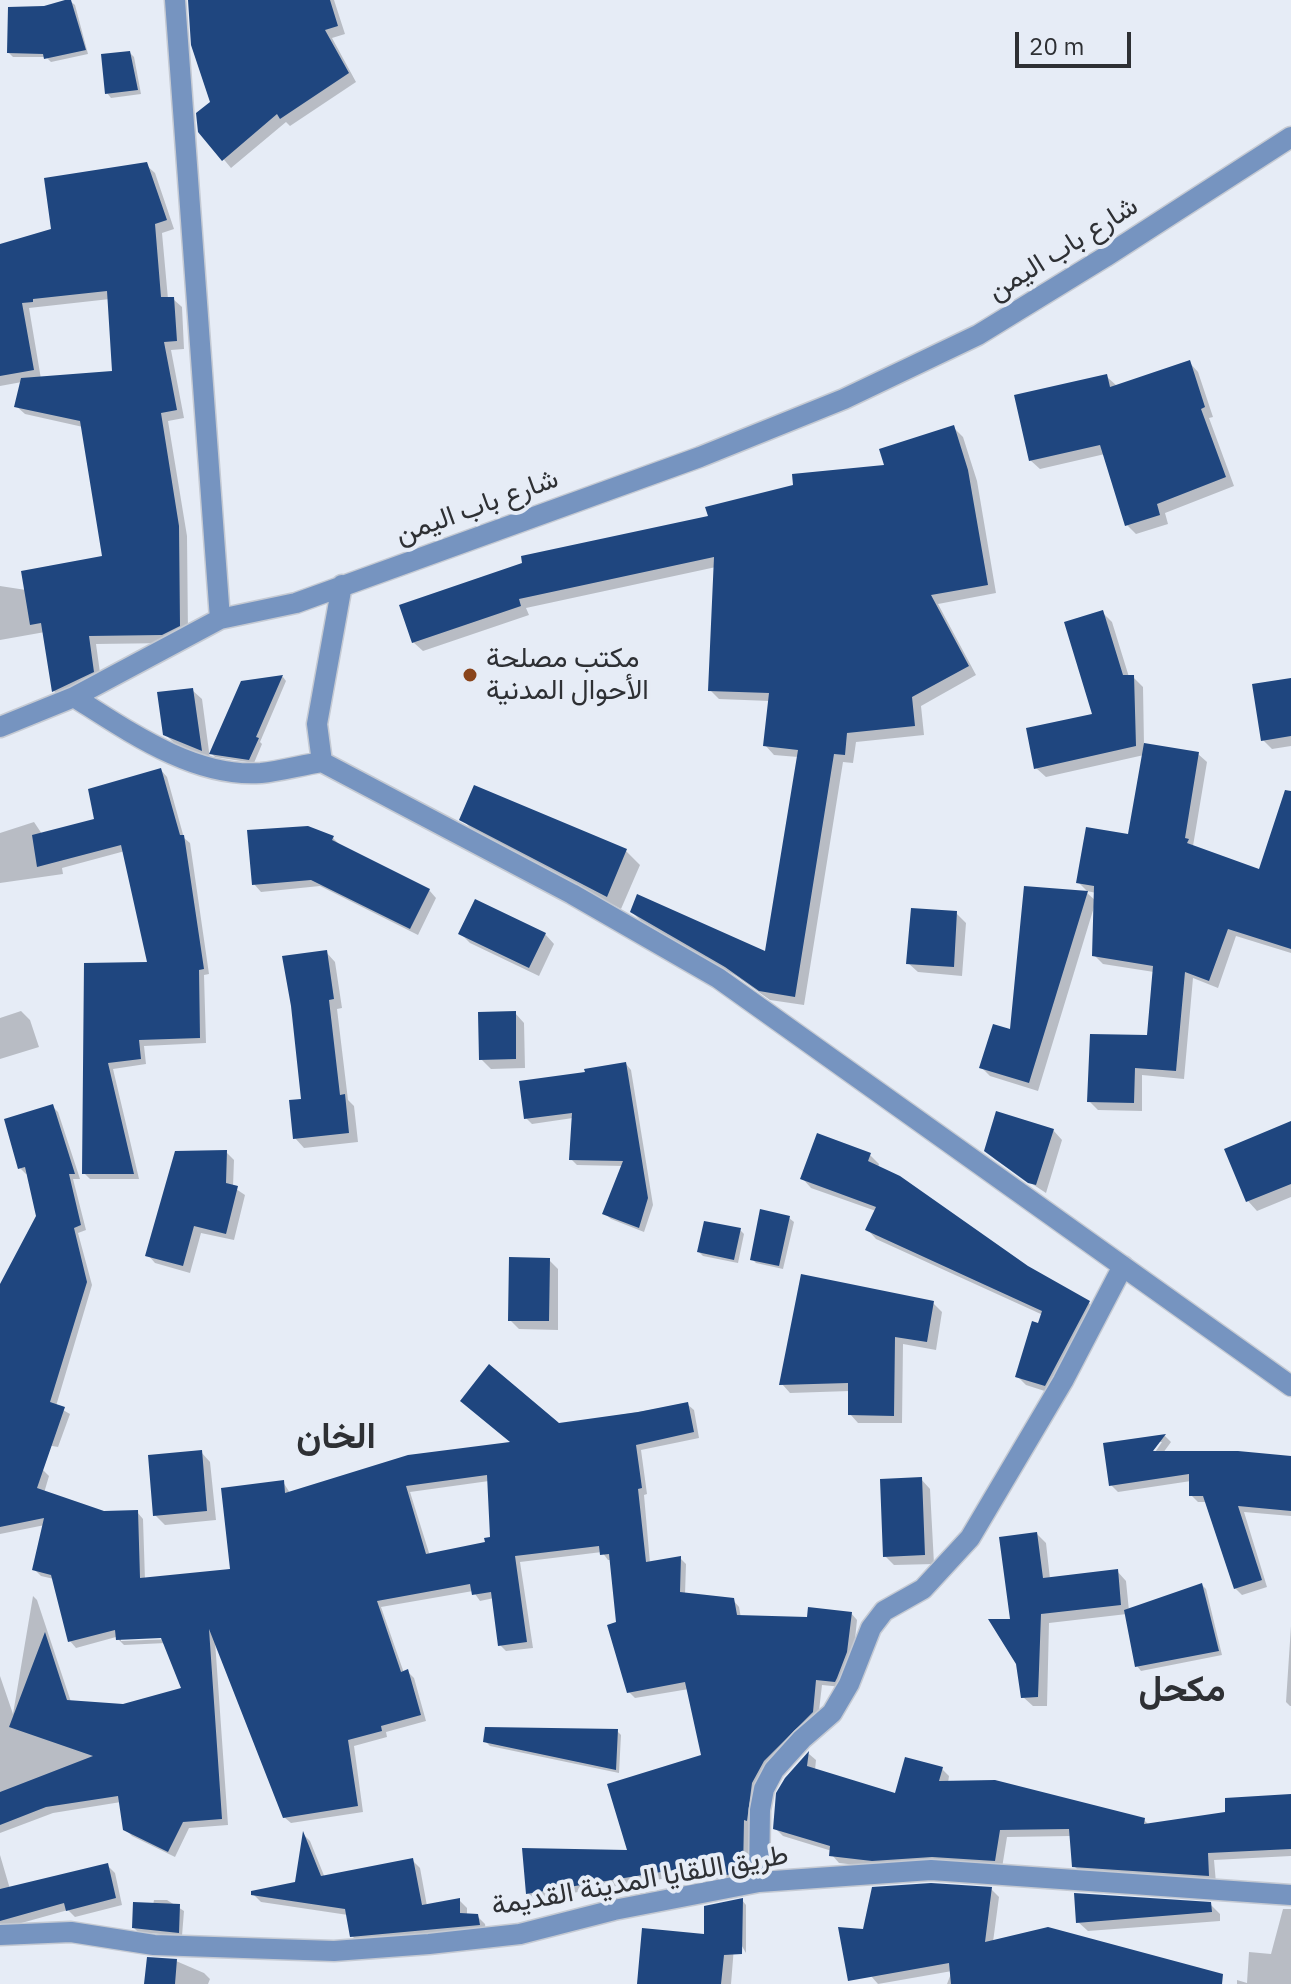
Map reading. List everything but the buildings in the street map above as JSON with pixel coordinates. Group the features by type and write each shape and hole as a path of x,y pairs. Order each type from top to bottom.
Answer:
{"street":[{"path":"175,0 220,619"},
{"name":"شارع باب اليمن","path":"0,727 74,697 220,619 296,603 700,457 857,392 978,335 1291,137"},
{"path":"322,762 317,724 342,585"},
{"path":"74,697 171,753 220,770 260,773 322,762 572,894 718,978 1291,1386"},
{"path":"759,1882 760,1810 764,1789 774,1770 802,1739 832,1713 849,1684 871,1628 884,1611 923,1589 970,1538 1063,1381 1123,1266"},
{"name":"طريق اللقايا المدينة القديمة","path":"0,1935 71,1932 154,1945 334,1951 413,1946 520,1934 614,1910 759,1882 931,1870 1291,1895"}],"place":[{"name":"مكتب مصلحة الأحوال المدنية","path":"470,675"}],"district":[{"name":"الخان","path":"336,1438"},
{"name":"مكحل","path":"1182,1691"}]}
